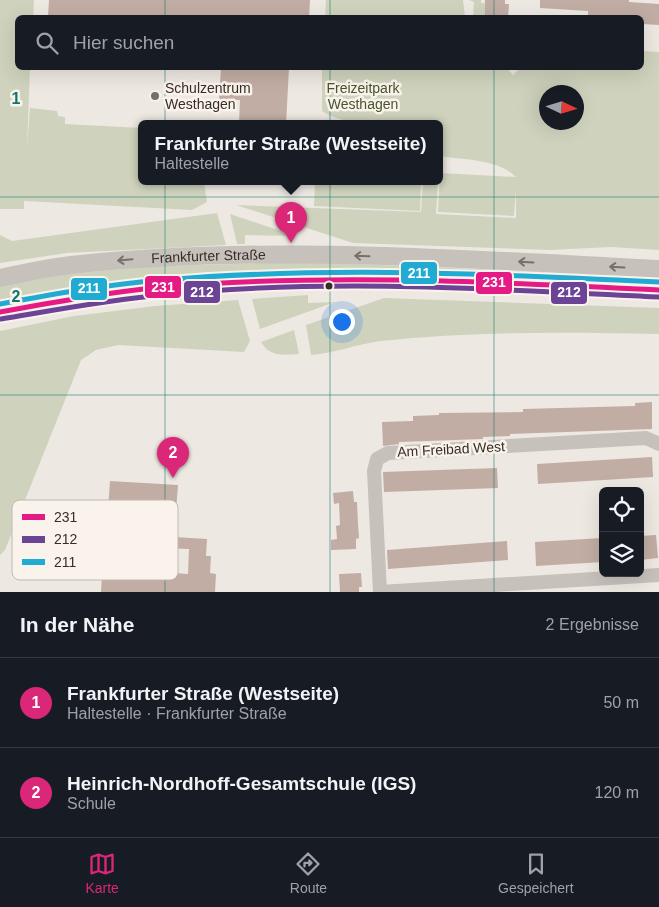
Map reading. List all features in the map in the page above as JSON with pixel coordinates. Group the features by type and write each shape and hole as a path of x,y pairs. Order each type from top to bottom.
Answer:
{"street":[{"name":"Frankfurter Straße","path":"0,278 68,265 148,258 235,254 402,257 659,269"},
{"name":"Frankfurter Straße","path":"0,312 71,300 233,283 408,280 659,290"},
{"name":"Am Freibad West","path":"659,444 646,438 388,453 377,459 374,471 380,592 659,575"}],"green space":[{"path":"0,0 34,0 33,15 15,15 15,70 30,70 27,148 30,108 57,111 58,116 65,117 65,124 138,128 138,185 204,185 207,202 192,210 24,201 24,209 0,209"},
{"path":"326,0 463,0 465,15 325,15"},
{"path":"469,0 481,0 481,3 485,3 485,15 473,15 474,2"},
{"name":"Freizeitpark Westhagen","path":"644,51 659,52 659,250 611,247 550,250 353,243 236,205 421,212 423,185 438,185 436,214 516,218 516,189 514,216 438,212 439,185 443,185 443,173 516,177 509,171 490,164 443,156 443,120 344,120 322,111 322,70 509,70 513,75 518,70 644,70"},
{"path":"315,185 421,185 420,211 314,206"},
{"path":"217,213 226,245 67,253 0,263 0,235 12,241"},
{"path":"230,214 296,236 245,235 245,244 237,244"},
{"path":"309,262 659,277 659,282 480,274 0,305 0,286 68,274 156,266"},
{"path":"308,295 308,303 335,302 260,329 252,299"},
{"path":"384,298 659,308 659,334 450,335 381,341 311,355 306,325"},
{"path":"238,300 250,341 244,352 118,345 96,350 81,360 25,500 12,500 12,532 5,550 0,555 0,331 74,316 155,306"},
{"path":"294,330 299,354 282,355 273,353 261,342"}],"building":[{"path":"49,0 310,0 309,15 48,15"},
{"path":"485,0 505,0 505,4 509,4 508,15 485,15"},
{"path":"540,0 629,0 629,2 659,4 659,25 644,24 644,15 588,15 588,11 540,8"},
{"path":"221,70 289,70 286,120 239,120 240,100 219,100"},
{"path":"652,402 652,429 510,434 510,436 483,437 483,439 399,442 399,444 383,446 382,422 413,421 413,416 439,415 439,413 523,412 523,409 635,406 635,403"},
{"path":"652,457 653,477 538,484 537,464"},
{"path":"497,468 498,488 384,492 383,472"},
{"path":"110,481 178,485 177,500 109,500"},
{"path":"353,491 354,502 357,502 359,538 356,539 356,549 331,550 331,540 337,539 336,526 340,525 339,503 334,504 333,493"},
{"path":"656,535 658,558 644,560 644,536"},
{"path":"178,537 207,539 206,556 211,556 210,573 216,574 215,592 101,592 102,580 178,580 178,573 188,574 189,549 178,549"},
{"path":"599,538 599,562 536,566 535,542"},
{"path":"507,541 508,560 388,569 387,550"},
{"path":"361,573 362,587 359,587 359,592 340,592 339,574"}],"transit line":[{"name":"211","path":"0,304 123,284 288,273 473,274 659,282"},
{"name":"231","path":"0,312 143,289 288,280 411,280 659,290"},
{"name":"212","path":"1,319 142,297 286,287 473,288 659,297"}],"place":[{"name":"Schulzentrum Westhagen","path":"155,96"},
{"name":"Frankfurter Straße (Westseite)","path":"291,243"},
{"name":"Heinrich-Nordhoff-Gesamtschule (IGS)","path":"173,478"}]}
